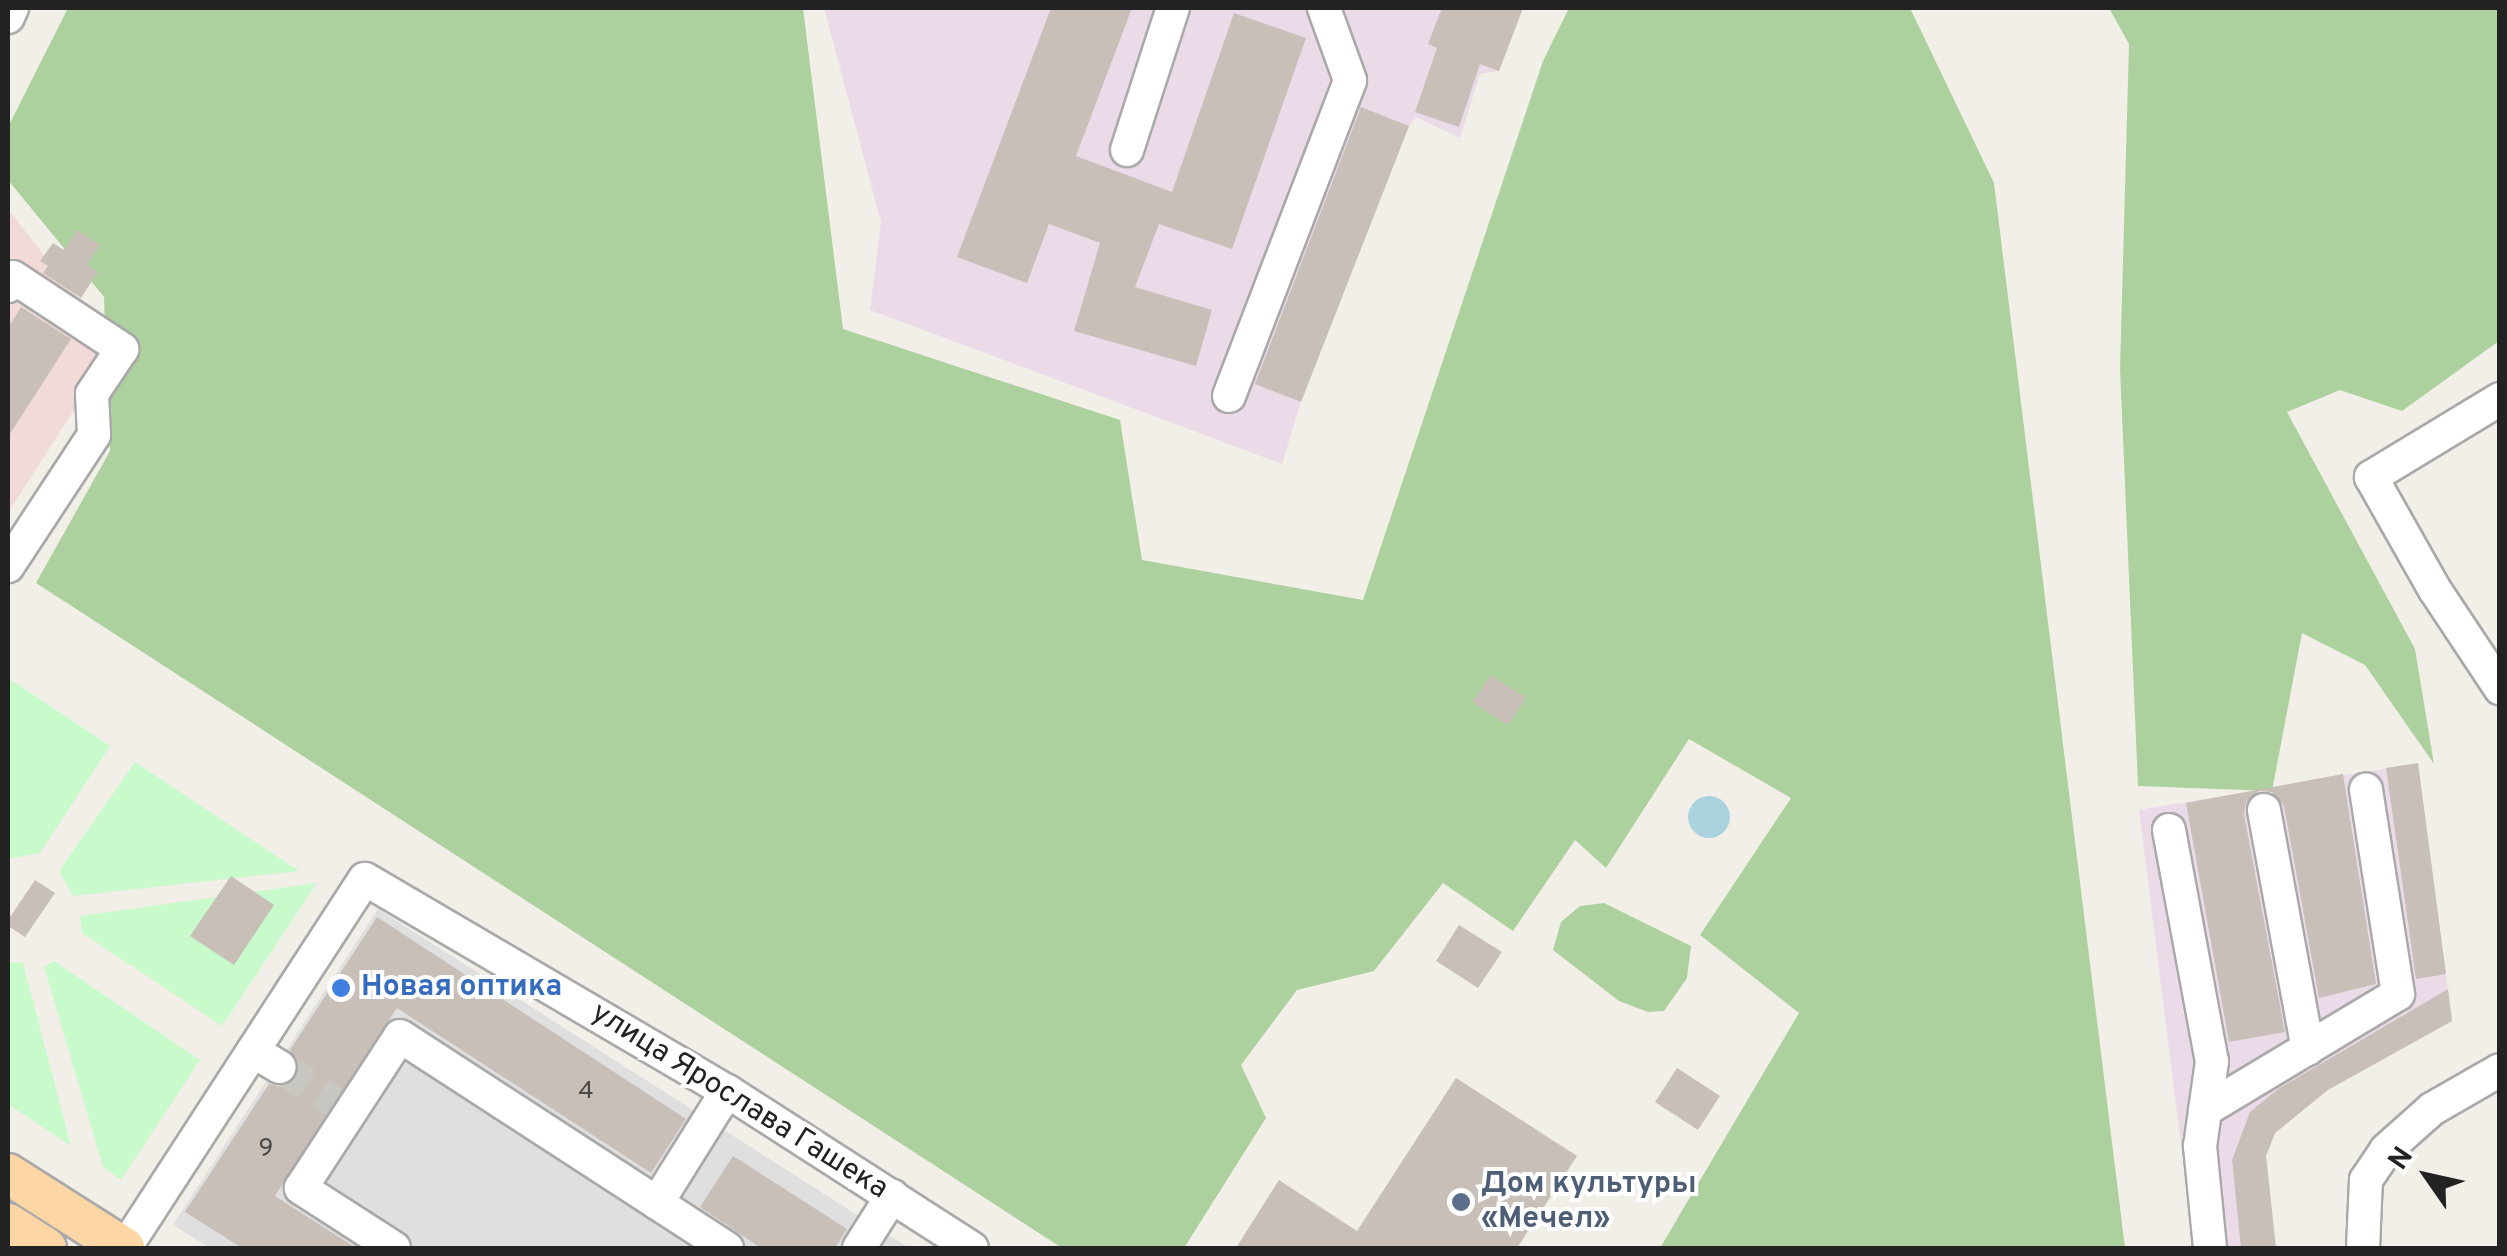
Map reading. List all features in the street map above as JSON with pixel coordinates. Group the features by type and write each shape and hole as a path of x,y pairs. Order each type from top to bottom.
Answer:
{"main road":[{"path":"8,1174 124,1248"},
{"path":"8,1224 46,1248"}],"street":[{"path":"8,17 12,8"},
{"path":"1127,150 1173,8"},
{"path":"1229,396 1350,80 1324,8"},
{"path":"8,286 14,277 122,349 92,394 94,435 8,566"},
{"path":"2500,399 2371,477 2435,590 2500,688"},
{"path":"2205,1110 2398,994 2366,789"},
{"path":"2264,810 2308,1048"},
{"path":"2169,830 2212,1061 2200,1146 2210,1248"},
{"name":"улица Ярослава Гашека","path":"124,1248 266,1059 366,878 727,1091 972,1248"},
{"path":"386,1246 301,1188 343,1108 400,1036 727,1248"},
{"path":"2364,1248 2366,1180 2386,1150 2432,1109 2500,1070"},
{"path":"657,1203 727,1091"},
{"path":"859,1248 892,1196"}],"shaded area":[{"path":"824,8 1523,8 1499,71 1480,74 1460,138 1416,117 1409,126 1301,402 1282,464 870,310 881,222"},
{"path":"8,209 115,346 8,513"},
{"path":"2418,763 2452,1021 2327,1090 2275,1133 2266,1156 2276,1248 2194,1248 2139,810"},
{"path":"378,909 909,1248 210,1248 173,1225"}],"green space":[{"path":"68,8 803,8 843,329 1120,420 1142,560 1363,600 1543,61 1569,8 1910,8 1994,183 2125,1248 1660,1248 1799,1013 1700,935 1791,798 1689,739 1606,868 1575,840 1513,931 1443,883 1374,971 1297,990 1241,1065 1266,1118 1184,1248 1062,1248 36,583 110,451 104,297 8,180 8,127"},
{"path":"2109,8 2499,8 2499,341 2402,411 2340,390 2287,412 2415,649 2434,764 2365,665 2302,633 2272,791 2138,786 2120,369 2129,44"},
{"path":"8,678 110,746 40,853 8,859"},
{"path":"135,762 299,871 73,896 59,871"},
{"path":"317,883 222,1026 82,933 80,916"},
{"path":"1604,903 1691,946 1687,978 1664,1011 1648,1012 1619,1001 1553,950 1561,922 1580,906"},
{"path":"54,961 200,1060 121,1180 103,1167 44,967"},
{"path":"8,962 23,963 71,1146 8,1104"}],"water":[{"path":"1709,796 1724,802 1730,817 1724,832 1709,838 1694,832 1688,817 1694,802"}],"building":[{"path":"1051,8 1132,8 1076,156 1172,192 1234,13 1306,38 1232,249 1159,224 1135,287 1212,310 1196,366 1074,331 1100,243 1049,224 1027,283 957,257"},
{"path":"1442,8 1523,8 1499,71 1480,64 1459,127 1415,112 1437,48 1428,44"},
{"path":"1361,107 1409,126 1301,402 1255,384"},
{"path":"77,230 100,245 87,265 98,272 81,298 43,273 48,266 40,261 53,243 64,250"},
{"path":"21,307 71,339 8,437 8,328"},
{"path":"1491,675 1526,698 1508,725 1472,702"},
{"path":"2418,763 2446,974 2416,979 2386,768"},
{"path":"2343,774 2376,984 2319,998 2284,806 2272,792 2259,791 2246,802 2244,814 2285,1032 2229,1042 2186,803"},
{"path":"231,876 274,905 234,965 190,936"},
{"path":"35,880 55,893 25,937 8,926 8,920"},
{"path":"377,917 686,1119 651,1173 397,1008 275,1196 356,1248 242,1248 185,1212 269,1084 281,1087 297,1078 300,1066 290,1050"},
{"path":"1459,925 1502,952 1478,988 1436,961"},
{"path":"2448,989 2452,1021 2328,1090 2275,1133 2266,1156 2276,1248 2241,1248 2232,1160 2250,1112 2278,1089"},
{"path":"1677,1068 1720,1096 1698,1130 1655,1102"},
{"name":"Дом культуры «Мечел»","path":"1456,1078 1577,1156 1517,1248 1236,1248 1279,1180 1357,1231"},
{"path":"733,1156 847,1229 835,1248 761,1248 700,1207"}],"tunnel":[{"path":"280,1067 335,1103"}],"place":[{"name":"Новая оптика","path":"341,988"},
{"name":"Дом культуры «Мечел»","path":"1461,1202"}]}
